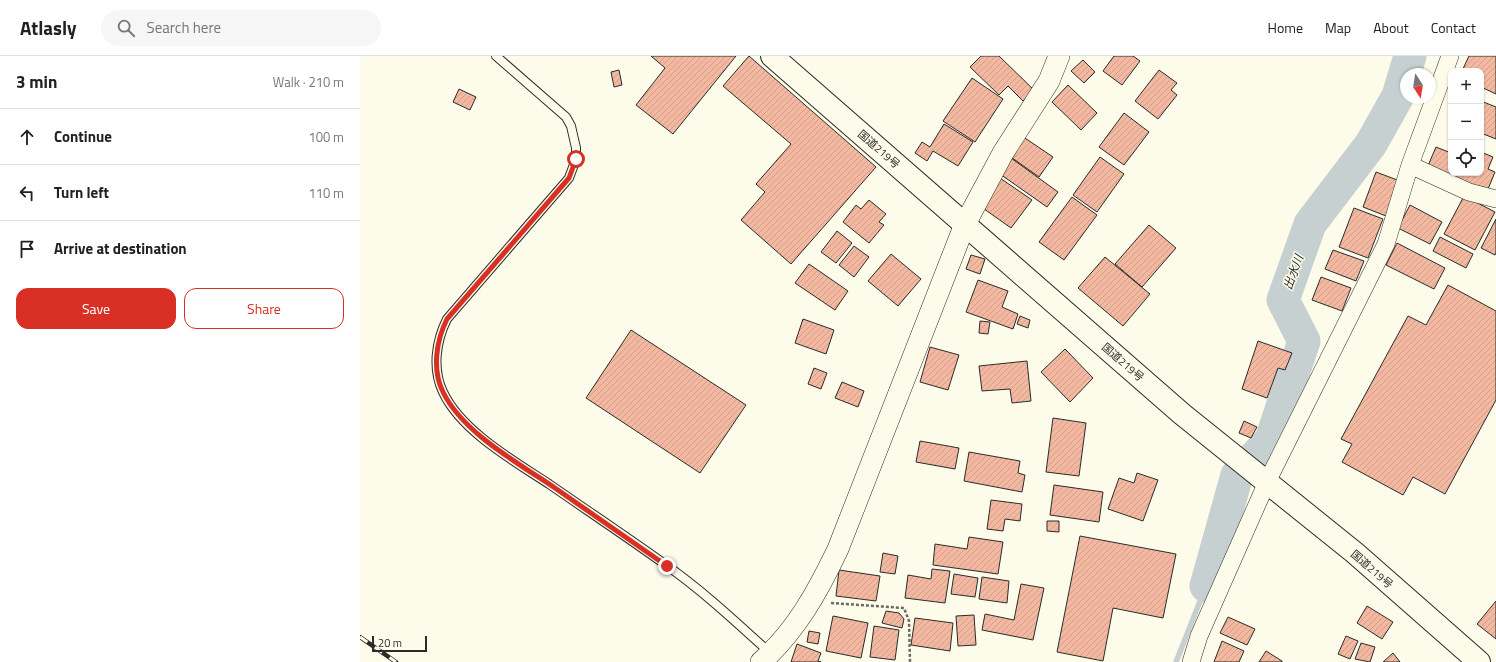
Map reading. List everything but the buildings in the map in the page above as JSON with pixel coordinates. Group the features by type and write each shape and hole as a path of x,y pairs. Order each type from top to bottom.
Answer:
{"highway":[{"name":"国道219号","path":"772,56 1182,414 1355,553 1479,662"}],"street":[{"path":"766,658 790,631 812,601 838,549 965,224 1003,153 1049,81 1060,56"},
{"path":"1191,662 1199,636 1267,482 1386,244 1410,165 1450,56"},
{"path":"1410,165 1469,192 1496,199"}],"lane":[{"path":"496,56 566,117 575,137 576,159 569,178 447,319 442,328 437,350 436,363 442,392 460,416 495,448 667,566 725,612 766,658"}],"path":[{"path":"812,601 904,608 909,621 910,662"}],"waterway":[{"name":"出水川","path":"1206,586 1237,475 1271,440 1304,341 1283,300 1310,224 1371,144 1398,96 1410,56"},
{"path":"1176,662 1206,586"}],"railway":[{"path":"360,637 396,662"}],"route":[{"path":"576,159 569,178 447,319 442,328 437,350 436,363 438,377 442,392 450,404 467,424 495,448 667,566"}]}
